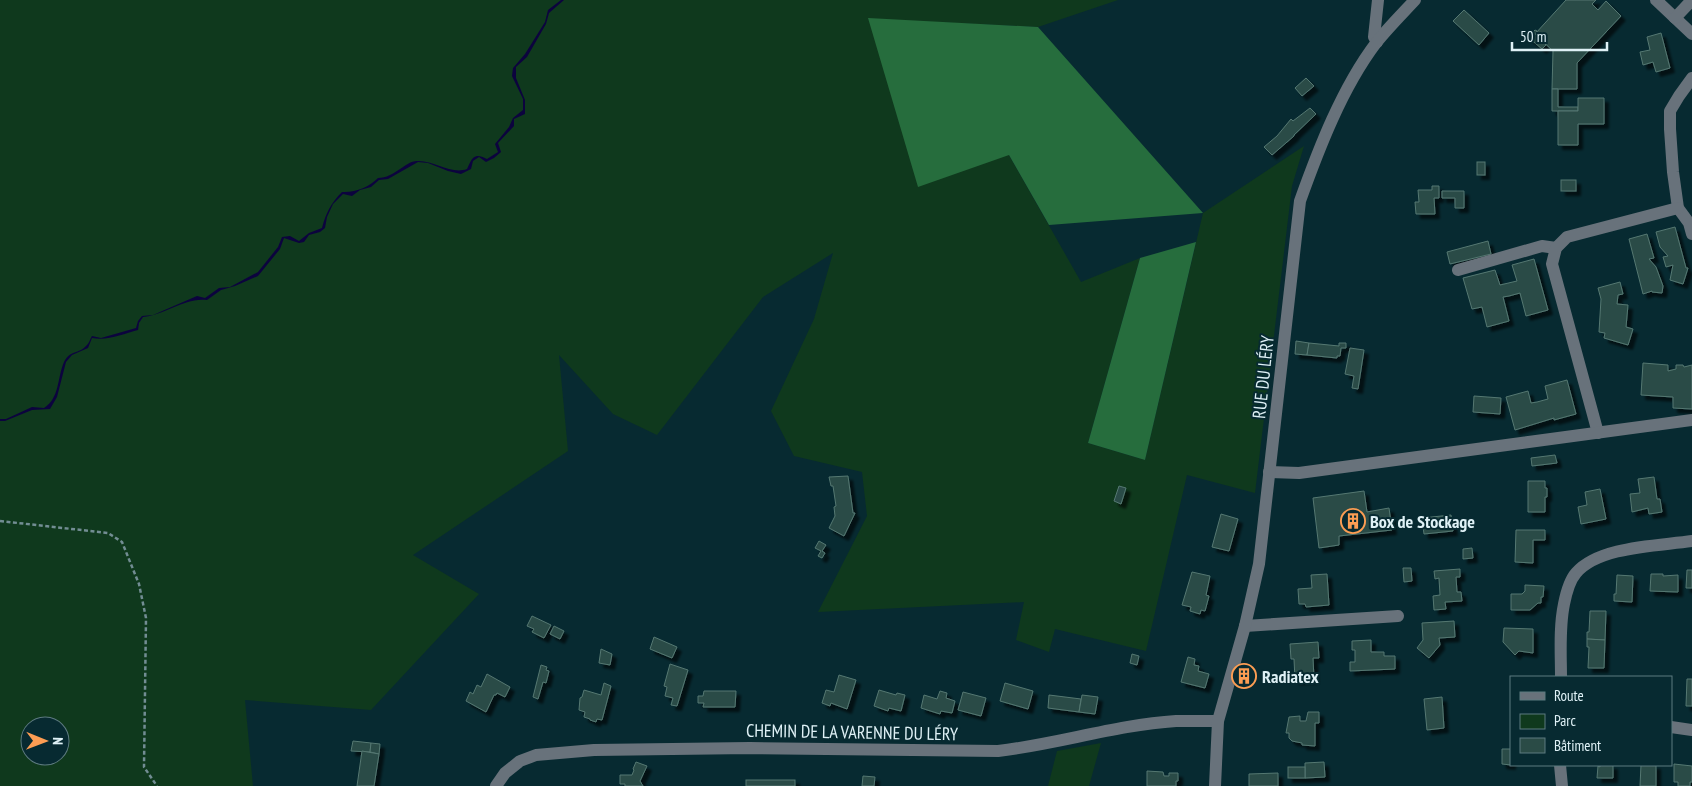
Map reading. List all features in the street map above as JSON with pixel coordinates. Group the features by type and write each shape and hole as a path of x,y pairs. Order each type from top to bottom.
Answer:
{"street":[{"path":"1377,42 1374,37 1378,0"},
{"name":"RUE DU LÉRY","path":"1215,786 1218,721 1245,626 1259,564 1300,201 1320,145 1358,69 1377,42 1415,0"},
{"path":"1656,0 1692,34"},
{"path":"1675,18 1692,0"},
{"path":"1692,78 1670,111 1672,165 1678,208 1689,223 1692,234"},
{"path":"1598,433 1552,264 1556,248 1566,237 1678,208"},
{"path":"1458,270 1542,246 1556,248"},
{"path":"1269,472 1299,474 1692,420"},
{"path":"1561,676 1563,606 1568,586 1576,573 1594,559 1611,552 1692,541"},
{"path":"1245,626 1398,616"},
{"name":"CHEMIN DE LA VARENNE DU LÉRY","path":"496,786 505,773 520,761 536,755 594,750 750,748 998,750 1030,747 1111,730 1175,722 1218,721"},
{"path":"1672,727 1692,730"},
{"path":"1560,766 1562,786"}],"path":[{"path":"0,521 108,533 122,542 139,584 146,618 144,767 158,786"}],"green space":[{"path":"0,0 1118,0 1038,27 868,19 1009,155 1081,282 1140,258 1088,443 1145,460 1203,213 1304,146 1292,186 1255,493 1187,475 1146,651 1055,629 1049,652 1016,640 1024,602 818,612 867,516 862,472 794,456 771,411 814,319 833,253 763,297 657,435 613,414 559,355 568,451 413,555 479,594 371,710 245,700 253,786 0,786"},
{"path":"868,18 1038,27 1203,213 1049,225 1009,155 918,187"},
{"path":"1196,242 1145,460 1088,443 1140,258"},
{"path":"1101,743 1089,786 1048,786 1057,751"}],"shaded area":[{"path":"561,0 564,0 549,13 546,24 527,57 516,67 516,78 525,100 525,114 514,119 514,126 498,143 501,152 494,158 486,162 479,157 473,161 471,169 461,174 428,163 418,162 388,179 379,180 371,187 360,190 352,196 343,194 333,204 327,217 325,228 320,232 309,235 304,242 299,243 284,238 280,249 258,276 235,286 221,290 207,300 191,301 151,316 143,317 139,323 138,330 110,338 98,339 92,338 88,348 72,355 66,362 57,397 50,409 32,410 5,421 0,421 0,419 6,419 32,407 44,408 49,404 56,393 66,358 88,344 92,336 101,338 136,328 142,316 153,315 197,296 205,298 219,288 230,287 258,272 278,247 282,237 290,236 299,241 309,233 322,228 329,208 342,192 362,189 378,178 395,173 413,162 423,161 449,169 461,170 467,169 470,162 476,156 487,159 498,152 495,144 509,127 513,118 523,110 523,99 512,76 513,68 525,54 545,22 548,10"}],"building":[{"path":"1566,0 1596,0 1592,4 1598,10 1606,1 1621,16 1577,63 1577,89 1552,89 1553,51 1535,34"},
{"path":"1464,10 1489,33 1479,45 1453,21"},
{"path":"1535,30 1537,31 1535,34 1546,45 1542,49 1528,37"},
{"path":"1661,33 1670,68 1656,72 1653,62 1643,65 1640,52 1650,50 1647,37"},
{"path":"1306,78 1314,86 1302,96 1295,88"},
{"path":"1552,89 1558,89 1558,107 1578,107 1578,111 1552,111"},
{"path":"1578,98 1604,98 1604,124 1578,124 1578,145 1558,145 1558,111 1578,111"},
{"path":"1310,108 1316,114 1272,155 1264,147 1277,136 1291,119 1293,121"},
{"path":"1477,162 1485,162 1485,175 1477,175"},
{"path":"1561,180 1576,180 1576,191 1561,191"},
{"path":"1432,186 1439,186 1439,198 1434,198 1435,214 1416,214 1415,202 1419,202 1418,190 1432,190"},
{"path":"1442,191 1464,191 1464,208 1455,208 1455,198 1442,198"},
{"path":"1675,227 1686,268 1688,268 1683,284 1670,280 1673,265 1666,267 1663,257 1668,256 1660,247 1656,232"},
{"path":"1647,234 1654,258 1649,259 1656,267 1663,286 1662,293 1652,291 1643,294 1629,239"},
{"path":"1488,241 1491,254 1450,264 1447,252"},
{"path":"1534,259 1548,310 1526,316 1520,293 1503,297 1509,321 1487,327 1482,307 1472,309 1463,278 1495,270 1500,285 1517,281 1512,265"},
{"path":"1620,282 1623,294 1618,295 1617,304 1628,305 1626,327 1633,329 1628,345 1604,338 1605,333 1599,332 1601,299 1598,288"},
{"path":"1296,341 1309,343 1307,355 1295,354"},
{"path":"1309,343 1339,346 1339,343 1346,343 1346,348 1341,348 1340,356 1337,356 1337,358 1307,355"},
{"path":"1350,348 1364,350 1358,389 1352,388 1354,376 1345,374"},
{"path":"1643,363 1668,365 1668,371 1676,369 1676,365 1683,365 1684,367 1692,365 1692,409 1673,408 1673,397 1641,395"},
{"path":"1567,380 1576,414 1554,420 1554,418 1515,430 1506,397 1528,391 1531,403 1548,399 1545,386"},
{"path":"1474,396 1501,398 1500,414 1473,412"},
{"path":"1555,455 1557,463 1532,466 1531,458"},
{"path":"848,476 853,513 855,513 844,536 829,528 835,516 834,507 836,506 833,486 831,486 829,477"},
{"path":"1654,477 1657,499 1660,499 1662,512 1649,514 1648,508 1632,512 1630,494 1640,493 1638,479"},
{"path":"1528,481 1545,481 1547,497 1545,497 1545,512 1528,512"},
{"path":"1119,486 1126,488 1121,504 1114,501"},
{"path":"1600,489 1606,519 1581,524 1578,507 1587,505 1585,492"},
{"name":"Box de Stockage","path":"1364,491 1367,512 1389,508 1392,530 1339,536 1339,545 1319,548 1313,498"},
{"path":"1221,514 1238,519 1229,551 1212,547"},
{"path":"1451,515 1453,531 1424,534 1422,518"},
{"path":"1516,530 1545,530 1545,540 1533,540 1533,563 1515,562"},
{"path":"819,541 826,545 822,551 825,553 822,558 818,556 821,551 815,548"},
{"path":"1472,548 1473,558 1463,559 1463,549"},
{"path":"1403,568 1411,568 1412,581 1404,582"},
{"path":"1460,569 1460,577 1456,577 1457,592 1461,592 1462,601 1445,602 1446,609 1434,610 1433,596 1440,595 1439,578 1435,579 1434,571"},
{"path":"1687,570 1692,570 1692,588 1686,588"},
{"path":"1192,572 1210,576 1206,595 1209,596 1205,611 1201,610 1200,614 1190,611 1191,607 1182,605"},
{"path":"1327,574 1329,605 1306,607 1305,604 1299,604 1298,589 1312,588 1311,575"},
{"path":"1651,574 1663,574 1663,576 1678,575 1678,592 1650,591"},
{"path":"1617,575 1633,576 1632,602 1614,601"},
{"path":"1525,585 1544,586 1541,603 1538,603 1530,610 1511,610 1511,594 1522,594 1525,591"},
{"path":"1590,611 1606,611 1605,640 1587,639"},
{"path":"532,616 551,625 544,638 532,632 534,629 527,626"},
{"path":"1454,621 1455,637 1439,638 1440,645 1429,658 1417,648 1423,640 1422,623"},
{"path":"554,626 564,631 560,639 550,634"},
{"path":"1504,628 1533,629 1533,653 1519,651 1515,655 1503,642"},
{"path":"654,637 677,647 672,658 650,649"},
{"path":"1587,639 1605,640 1604,668 1588,668 1589,647 1587,647"},
{"path":"1371,640 1371,652 1384,652 1384,656 1395,656 1395,669 1350,671 1350,662 1355,662 1355,650 1352,650 1352,641"},
{"path":"1318,642 1319,658 1313,658 1314,679 1295,680 1294,659 1291,659 1290,644"},
{"path":"601,649 612,654 610,665 599,663"},
{"path":"1132,654 1139,656 1137,665 1130,663"},
{"path":"1188,657 1195,659 1194,665 1199,666 1198,671 1209,674 1205,688 1181,682"},
{"path":"670,664 688,670 677,706 671,705 673,698 665,696 667,687 664,686"},
{"path":"541,665 547,667 546,670 549,671 546,683 543,682 538,699 533,697"},
{"path":"487,674 510,687 505,697 497,693 494,695 486,712 466,701 470,692 473,694 477,685 481,687"},
{"path":"839,675 856,680 847,709 831,703 830,706 822,703 826,690 834,692"},
{"path":"1687,679 1692,679 1692,706 1686,706"},
{"path":"604,683 611,686 602,720 597,719 596,722 584,717 585,712 579,710 580,698 584,690 601,695"},
{"path":"1005,683 1033,691 1028,709 1000,701"},
{"path":"879,690 896,695 897,693 905,695 901,711 889,708 888,711 874,706"},
{"path":"704,691 736,691 735,707 703,707 704,703 698,703 698,696 703,696"},
{"path":"940,691 947,693 946,698 955,701 952,713 941,711 940,714 921,708 924,695 937,699"},
{"path":"963,692 986,698 981,716 958,710"},
{"path":"1049,695 1081,699 1079,712 1048,708"},
{"path":"1082,695 1098,697 1095,714 1079,712"},
{"path":"1442,697 1444,728 1427,730 1424,699"},
{"path":"1308,712 1319,712 1319,723 1315,723 1315,746 1302,745 1302,743 1292,741 1289,738 1289,733 1286,733 1289,717 1300,716 1300,721 1306,721"},
{"path":"353,741 371,743 370,752 351,751"},
{"path":"371,743 380,744 379,754 370,752"},
{"path":"1502,749 1510,749 1510,765 1502,764"},
{"path":"362,751 379,754 374,786 357,786"},
{"path":"636,762 647,766 640,781 643,786 625,786 625,784 620,784 620,775 632,775"},
{"path":"1324,762 1325,777 1305,778 1305,763"},
{"path":"1674,764 1692,766 1692,782 1690,782 1690,786 1678,786 1678,782 1674,782"},
{"path":"1598,766 1613,766 1613,778 1597,778"},
{"path":"1641,766 1656,766 1656,786 1640,786"},
{"path":"1288,767 1305,767 1305,778 1288,778"},
{"path":"1147,771 1163,772 1164,776 1169,776 1169,773 1178,773 1176,786 1147,786"},
{"path":"1278,773 1278,786 1249,786 1249,774"},
{"path":"863,776 875,777 874,786 862,786"},
{"path":"746,780 795,780 795,786 746,786"}],"place":[{"name":"Box de Stockage","path":"1353,521"},
{"name":"Radiatex","path":"1244,676"}]}
